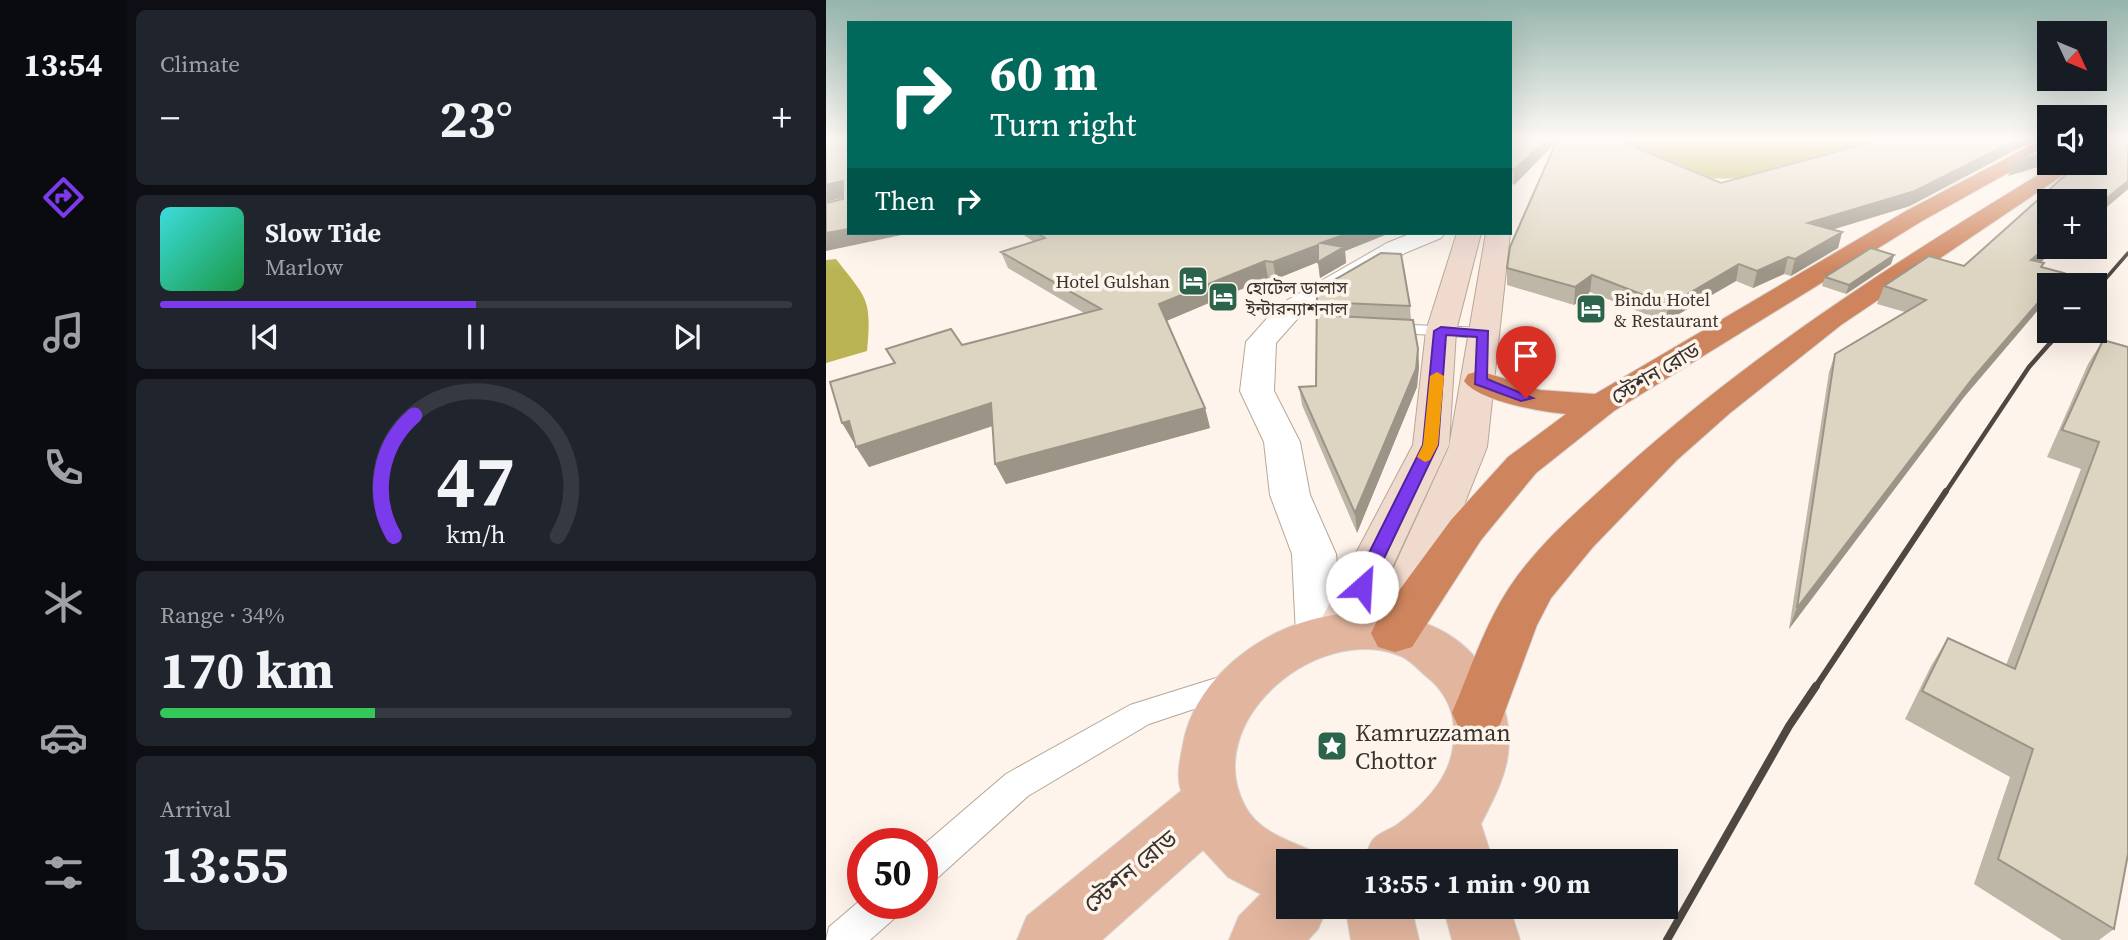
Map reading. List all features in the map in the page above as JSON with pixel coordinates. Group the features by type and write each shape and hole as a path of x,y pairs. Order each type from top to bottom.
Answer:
{"highway":[{"name":"স্টেশন রোড","path":"1361,633 1466,530 1522,465 1602,404 1914,216 1973,184"},
{"path":"1479,713 1524,602 1565,550 1657,456 1737,389 1797,344 1890,279 2038,184"},
{"path":"1480,381 1540,402 1570,406 1602,404"}],"main road":[{"path":"1361,633 1431,445 1441,331 1468,235"},
{"path":"1361,633 1468,447 1480,381 1498,235"},
{"path":"1276,869 1232,842 1210,805 1206,760 1218,718 1244,681 1279,653 1361,633 1424,644 1449,661 1468,684 1479,713 1482,748 1456,841 1427,849"},
{"name":"স্টেশন রোড","path":"1051,940 1210,805"},
{"path":"1263,940 1283,919"},
{"path":"1381,919 1385,940"},
{"path":"1480,919 1486,940"}],"street":[{"path":"1361,633 1314,554 1290,495 1282,442 1257,391 1261,342 1289,311 1328,286 1396,248 1428,235"}],"lane":[{"path":"1372,329 1484,333"},
{"path":"938,855 1017,785 1140,714 1244,681"},
{"path":"842,940 866,919"}],"shaded area":[{"path":"836,259 865,300 869,320 867,351 826,363 826,260"}],"building":[{"path":"843,184 847,184 847,229 826,233 826,203 843,199"},
{"path":"1538,184 1929,184 1915,191 1808,223 1842,232 1795,259 1788,257 1757,271 1739,264 1669,305 1592,275 1575,287 1507,268 1510,247"},
{"path":"2056,184 2124,184 2107,198 2107,189 2050,189"},
{"path":"2037,201 2037,255 2031,260 2044,263 2041,267 2064,273 2037,273 2037,304 1973,378 1797,608 1835,354 1926,300 1884,286 1929,256 1964,266"},
{"path":"1040,235 1343,235 1321,243 1344,247 1318,262 1318,245 1273,262 1265,261 1159,304 1205,408 995,464 991,403 856,447 849,421 842,423 830,382 895,363 886,349 951,329 962,345 1101,309 1001,252 1045,238"},
{"path":"1871,248 1894,255 1849,285 1825,277"},
{"path":"1381,253 1401,254 1410,306 1342,303 1331,310 1336,316 1413,320 1418,349 1416,369 1355,513 1299,387 1316,386 1317,290"},
{"path":"2107,341 2128,347 2128,854 2114,929 1998,859 2033,749 1922,691 1948,638 2015,669 2099,442 2062,430 2102,343"}],"railway":[{"path":"2107,277 2128,253"},
{"path":"1945,493 2029,367 2050,343"},
{"path":"1815,688 1946,491"},
{"path":"1667,940 1789,726 1816,686"}],"slow traffic":[{"path":"1425,457 1431,445 1437,376"}],"place":[{"name":"Hotel Gulshan","path":"1193,281"},
{"name":"হোটেল ডালাস ইন্টারন্যাশনাল","path":"1223,297"},
{"name":"Bindu Hotel & Restaurant","path":"1591,309"},
{"name":"Kamruzzaman Chottor","path":"1332,746"}],"route":[{"path":"1362,587 1431,445 1441,331 1484,333 1480,381 1526,398"}]}
